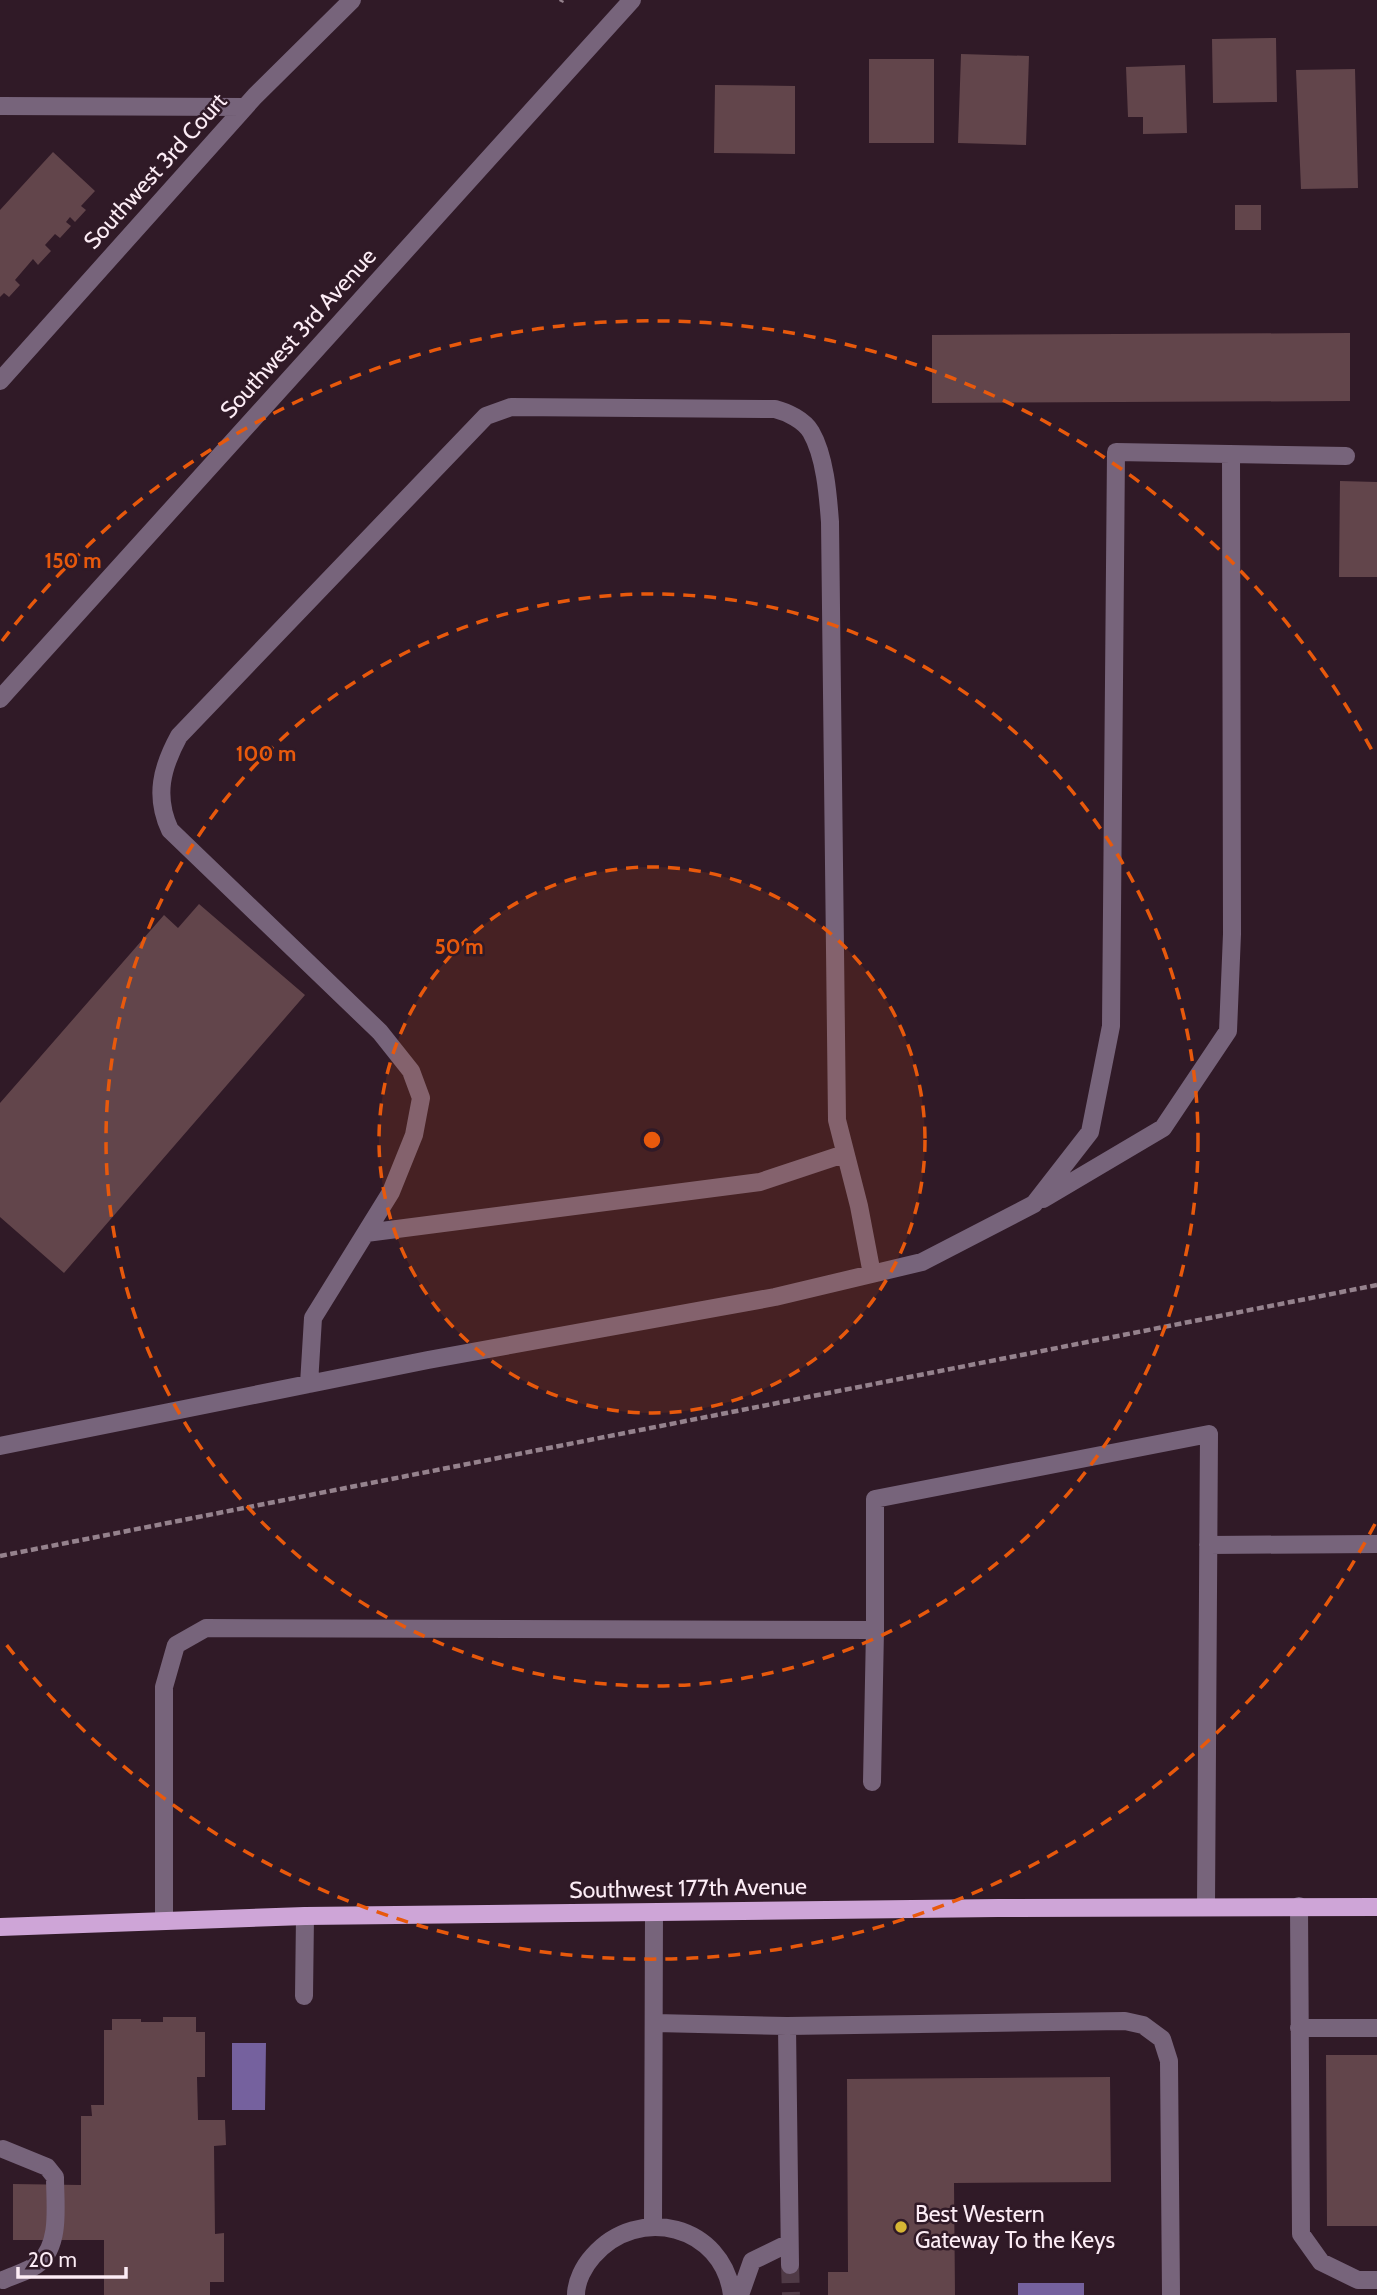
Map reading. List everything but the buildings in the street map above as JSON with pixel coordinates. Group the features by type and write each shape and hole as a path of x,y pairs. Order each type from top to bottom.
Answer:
{"main road":[{"name":"Southwest 177th Avenue","path":"0,1927 305,1916 1206,1906 1377,1907"}],"street":[{"name":"Southwest 3rd Court","path":"0,381 245,107 352,0"},
{"name":"Southwest 3rd Avenue","path":"0,699 632,0"},
{"path":"0,106 245,107"},
{"path":"309,1384 313,1318 391,1192 414,1136 421,1098 411,1071 380,1032 170,830 163,815 161,779 167,757 179,736 486,416 511,407 775,409 789,413 811,430 828,488 837,1119 859,1206 872,1274"},
{"path":"1034,1204 1090,1132 1111,1026 1116,452 1346,456"},
{"path":"0,1446 309,1384 775,1297 922,1262 1034,1204 1163,1128 1228,1031 1232,934 1230,454"},
{"path":"366,1233 760,1182 844,1154"},
{"path":"872,1782 875,1499 1209,1434 1206,1906"},
{"path":"1208,1545 1377,1544"},
{"path":"164,1921 164,1687 176,1645 206,1628 875,1630"},
{"path":"1299,1906 1301,2234 1321,2262 1358,2280 1377,2280"},
{"path":"653,2225 654,1913"},
{"path":"303,1996 305,1916"},
{"path":"655,2023 787,2025 1125,2021 1143,2025 1162,2039 1169,2061 1171,2295"},
{"path":"787,2025 790,2265"},
{"path":"1300,2028 1377,2028"},
{"path":"3,2149 47,2167 55,2177 52,2246 38,2264 3,2280"},
{"path":"576,2295 586,2264 603,2244 627,2230 653,2225 678,2229 701,2241 719,2259 731,2283 732,2295"},
{"path":"740,2295 752,2261 789,2243"}],"path":[{"path":"0,1556 1377,1285"}],"shaded area":[{"path":"232,2043 266,2043 265,2110 232,2110"},
{"path":"1018,2283 1084,2283 1084,2295 1018,2295"}],"tunnel":[{"path":"790,2265 791,2295"}],"place":[{"name":"Best Western Gateway To the Keys","path":"901,2227"}]}
